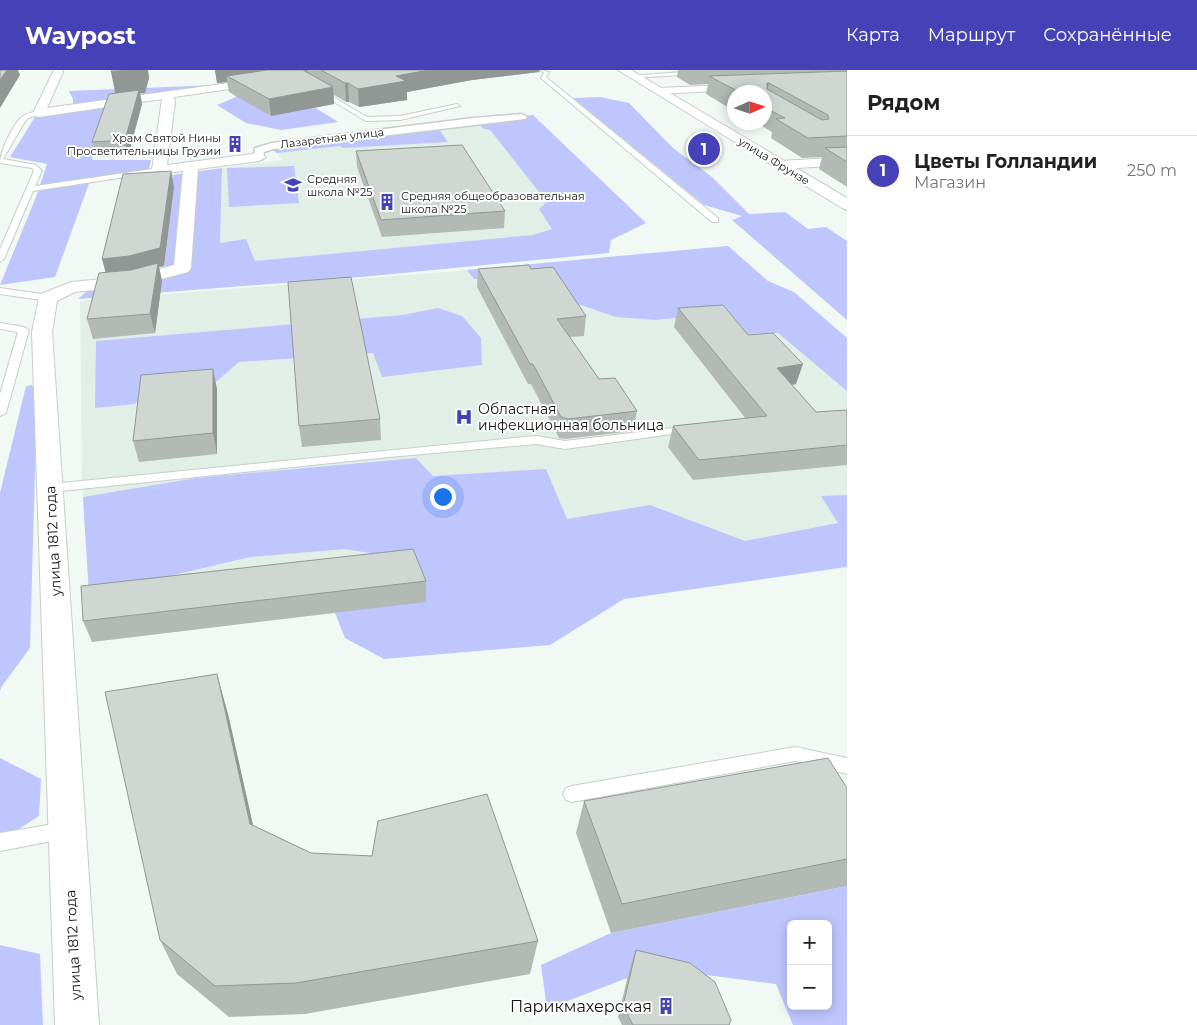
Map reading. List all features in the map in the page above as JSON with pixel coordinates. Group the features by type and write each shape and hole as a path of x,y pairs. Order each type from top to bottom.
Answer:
{"street":[{"path":"39,112 58,72"},
{"name":"улица Фрунзе","path":"628,73 847,205"},
{"path":"39,112 277,79"},
{"path":"659,91 727,89"},
{"path":"159,170 169,102 167,94"},
{"name":"Лазаретная улица","path":"159,170 259,157 259,150 272,146 522,117"},
{"path":"781,165 847,160"},
{"path":"48,298 72,287 135,281 182,268 191,166"},
{"name":"улица 1812 года","path":"48,298 34,331 51,488 77,1025"}],"lane":[{"path":"543,70 547,73 543,77 715,220"},
{"path":"628,73 704,72"},
{"path":"312,86 366,120 389,120 457,106"},
{"path":"0,259 38,172 34,166 0,160 21,122 26,117 39,112"},
{"name":"Лазаретная улица","path":"30,189 159,170"},
{"path":"0,291 48,298"},
{"path":"0,326 34,331 0,413"},
{"path":"51,488 369,455 536,440 565,445 706,427"},
{"path":"572,794 795,754 847,766"},
{"path":"0,842 67,831"}],"shaded area":[{"path":"216,85 216,87 73,106 73,99 69,91"},
{"path":"229,88 287,90 338,122 281,130 246,123 217,105 236,97"},
{"path":"600,97 629,103 673,148 712,177 749,214 785,212 808,229 826,227 847,241 847,320 732,220 742,216 704,205 573,98"},
{"path":"106,106 92,160 151,160 149,169 91,178 55,277 0,285 36,197 47,164 10,157 35,117"},
{"path":"533,115 646,223 611,240 609,253 372,276 78,299 108,273 164,269 174,187 172,175 222,168 220,243 246,239 255,261 533,235 552,229 539,209 547,202 490,130 484,129 477,123"},
{"name":"Средняя школа №25","path":"477,123 484,129 490,130 575,237 259,269 220,243 222,168 283,160 272,149"},
{"path":"438,128 448,142 343,148 340,146 277,153 272,149"},
{"path":"294,166 299,203 229,207 227,168"},
{"name":"Областная инфекционная больница","path":"728,246 847,351 847,543 635,577 92,642 82,484 80,301 434,273"},
{"path":"728,246 768,281 794,292 847,338 847,391 778,333 748,334 711,314 656,320 616,317 578,304 551,280 474,279 467,270"},
{"path":"438,308 462,316 481,338 482,365 382,377 373,353 239,362 217,381 149,388 135,404 95,408 96,341 403,315"},
{"path":"32,385 37,399 30,648 0,691 0,493 26,386"},
{"path":"416,458 433,476 546,469 567,519 650,505 745,541 838,523 821,496 847,495 847,567 624,599 550,645 384,659 345,638 335,613 408,559 345,549 250,557 89,595 83,497 196,478"},
{"path":"0,758 41,779 39,816 0,841"},
{"path":"847,886 847,1025 793,1025 776,984 653,968 547,1009 541,965 611,933"},
{"path":"0,945 40,954 43,1025 0,1025"}],"building":[{"path":"0,70 7,70 0,80"},
{"path":"267,70 303,70 333,87 269,99 227,76"},
{"path":"321,70 429,70 396,76 406,81 358,89"},
{"path":"847,71 847,136 808,138 776,119 785,118 772,111 772,92 822,120 829,119 828,115 769,83 767,85 727,86 709,76"},
{"path":"139,90 125,140 92,142 109,94"},
{"path":"462,145 505,211 381,220 356,151"},
{"path":"847,147 847,162 825,148"},
{"path":"171,171 160,248 129,256 102,259 123,174"},
{"path":"158,263 150,314 87,319 99,273 131,270"},
{"path":"529,265 531,269 553,267 586,316 557,319 599,379 615,378 637,411 568,419 561,417 533,364 530,364 478,269"},
{"path":"351,277 380,419 299,426 288,282"},
{"path":"723,305 748,335 773,333 803,364 777,368 816,412 847,410 847,445 699,460 673,426 767,416 678,308"},
{"path":"213,369 213,433 133,441 141,375"},
{"path":"413,549 426,581 83,621 81,586"},
{"path":"217,674 250,824 311,853 372,856 378,821 487,794 538,941 296,983 215,986 160,940 105,692"},
{"path":"828,758 847,788 847,859 622,904 584,801"},
{"name":"Парикмахерская","path":"636,950 690,963 715,982 731,1020 729,1025 633,1025 623,1006"}],"place":[{"name":"Храм Святой Нины Просветительницы Грузии","path":"235,144"},
{"name":"Цветы Голландии","path":"704,149"},
{"name":"Средняя школа №25","path":"293,185"},
{"name":"Средняя общеобразовательная школа №25","path":"387,202"},
{"name":"Областная инфекционная больница","path":"464,417"},
{"name":"Парикмахерская","path":"666,1006"}]}
